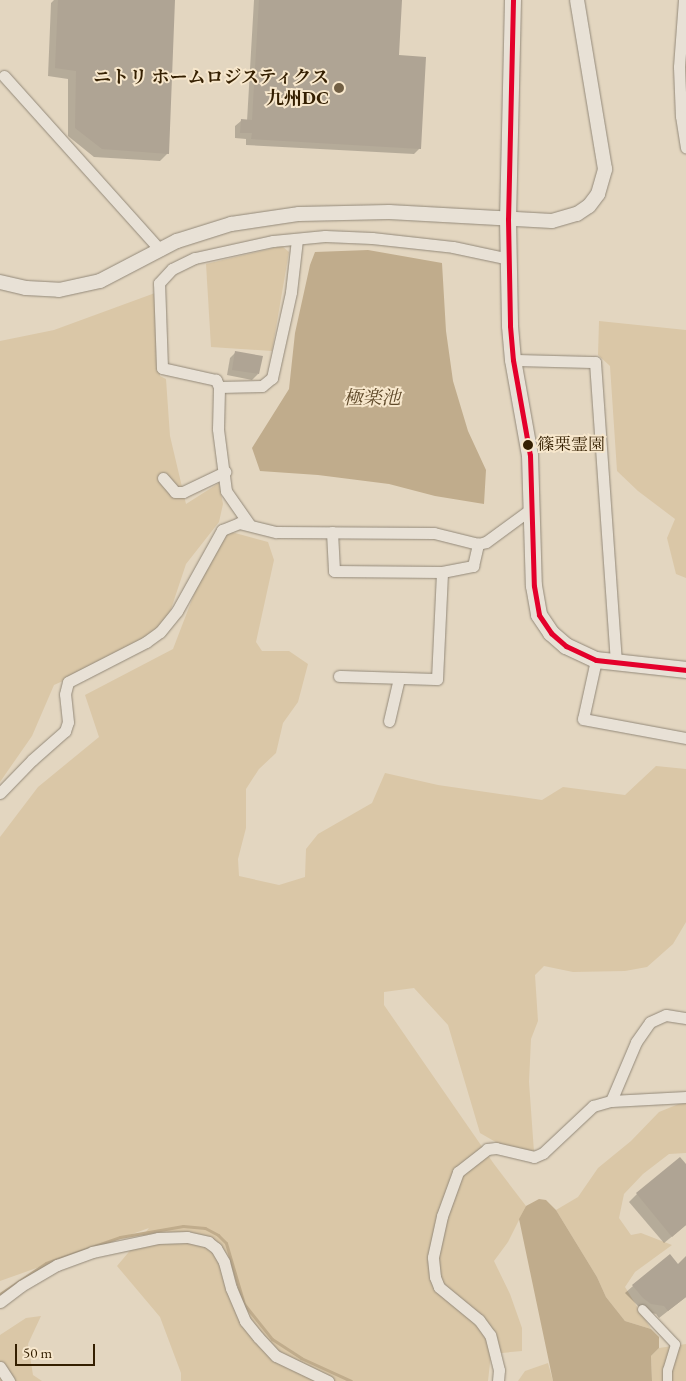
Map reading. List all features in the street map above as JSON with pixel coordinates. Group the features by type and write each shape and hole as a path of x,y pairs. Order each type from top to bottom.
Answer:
{"main road":[{"path":"513,0 508,219 513,360 530,454 534,586 539,615 551,633 566,646 596,660 686,670"}],"street":[{"path":"0,282 26,288 58,290 100,281 177,241 231,224 299,214 389,212 552,221 577,214 589,206 602,183 605,169 604,153 577,0"},
{"path":"684,0 679,67 681,116 686,148"},
{"path":"4,76 160,250"},
{"path":"249,524 226,491 218,429 219,387 216,380 162,368 159,283 172,269 195,258 273,241 325,236 372,238 453,246 509,259"},
{"path":"219,387 262,386 272,378 291,292 297,239"},
{"path":"513,360 595,362 616,662"},
{"path":"164,478 175,492 183,492 225,472"},
{"path":"0,793 32,760 65,731 68,722 66,694 68,682 146,642 160,632 192,586 222,530 239,524 249,524 276,532 434,533 478,544 486,542 531,509"},
{"path":"332,532 334,571 442,572 473,566 478,544"},
{"path":"339,676 437,679 442,572"},
{"path":"596,660 583,719 686,738"},
{"path":"389,721 399,678"},
{"path":"611,1101 636,1042 650,1022 666,1014 686,1018"},
{"path":"498,1381 499,1370 490,1335 479,1320 439,1287 435,1277 433,1257 451,1186 458,1172 487,1149 496,1148 534,1157 555,1143 593,1106 611,1101 686,1097"},
{"path":"0,1302 21,1286 56,1266 92,1252 158,1238 187,1237 208,1242 216,1248 224,1262 231,1288 245,1321 264,1344 276,1356 328,1381"},
{"path":"642,1309 675,1344 667,1370 667,1381"},
{"path":"0,1367 9,1381"}],"shaded area":[{"path":"282,246 289,252 272,351 211,347 206,264"},
{"path":"155,293 160,376 166,379 170,436 186,504 219,483 223,504 219,522 186,564 162,636 54,685 32,736 0,782 0,341 54,330"},
{"path":"599,321 686,330 686,578 676,574 667,538 675,519 638,491 617,471 610,366 598,355"},
{"path":"224,530 268,542 274,560 256,642 262,651 289,651 308,664 298,702 283,723 276,753 259,769 246,789 246,828 238,859 239,876 279,885 305,877 306,849 318,834 372,803 385,773 438,785 542,800 563,787 625,795 656,766 686,769 686,922 673,944 647,967 625,971 573,972 544,966 535,975 538,1021 531,1039 529,1082 534,1152 506,1148 480,1133 448,1025 414,988 384,992 384,1005 494,1164 526,1206 508,1242 494,1261 510,1294 522,1328 522,1351 491,1354 488,1381 181,1381 181,1373 160,1317 117,1266 149,1228 0,1281 0,837 38,787 99,737 85,695 173,649 216,537"},
{"path":"686,1101 686,1153 669,1154 643,1174 624,1194 619,1218 631,1235 641,1233 672,1245 635,1272 625,1287 651,1329 625,1321 606,1297 597,1277 556,1210 578,1197 598,1168 631,1141 659,1112"},
{"path":"41,1316 28,1344 33,1375 42,1381 0,1381 0,1335 26,1318"},
{"path":"686,1344 686,1381 652,1381 651,1356 659,1348"},
{"path":"548,1363 553,1381 518,1381 525,1371"}],"water":[{"name":"極楽池","path":"368,250 442,263 446,331 453,381 468,431 486,470 484,504 435,496 389,484 318,475 260,471 252,448 289,389 295,333 310,265 315,252"},
{"path":"539,1199 546,1200 556,1210 597,1277 606,1297 625,1321 651,1329 659,1337 659,1348 651,1356 652,1381 553,1381 519,1219 526,1206"}],"building":[{"path":"58,0 175,0 169,154 102,149 75,128 76,71 55,68"},
{"name":"ニトリ ホームロジスティクス 九州DC","path":"259,0 402,0 399,55 426,57 421,149 251,139 252,133 240,133 241,119 252,120"},
{"path":"235,351 263,356 259,374 232,370"},
{"path":"680,1157 686,1164 686,1225 672,1237 636,1193"},
{"path":"670,1254 678,1264 686,1256 686,1297 668,1311 664,1306 651,1304 632,1285"}],"waterway":[{"path":"0,1294 46,1263 120,1237 183,1226 205,1228 218,1235 226,1243 244,1304 272,1339 301,1358 351,1381"}],"transit line":[{"path":"513,0 508,219 510,326 513,360 530,455 534,586 539,615 551,633 566,646 596,660 686,670"}],"place":[{"name":"ニトリ ホームロジスティクス 九州DC","path":"339,88"},
{"name":"篠栗霊園","path":"528,445"}]}
